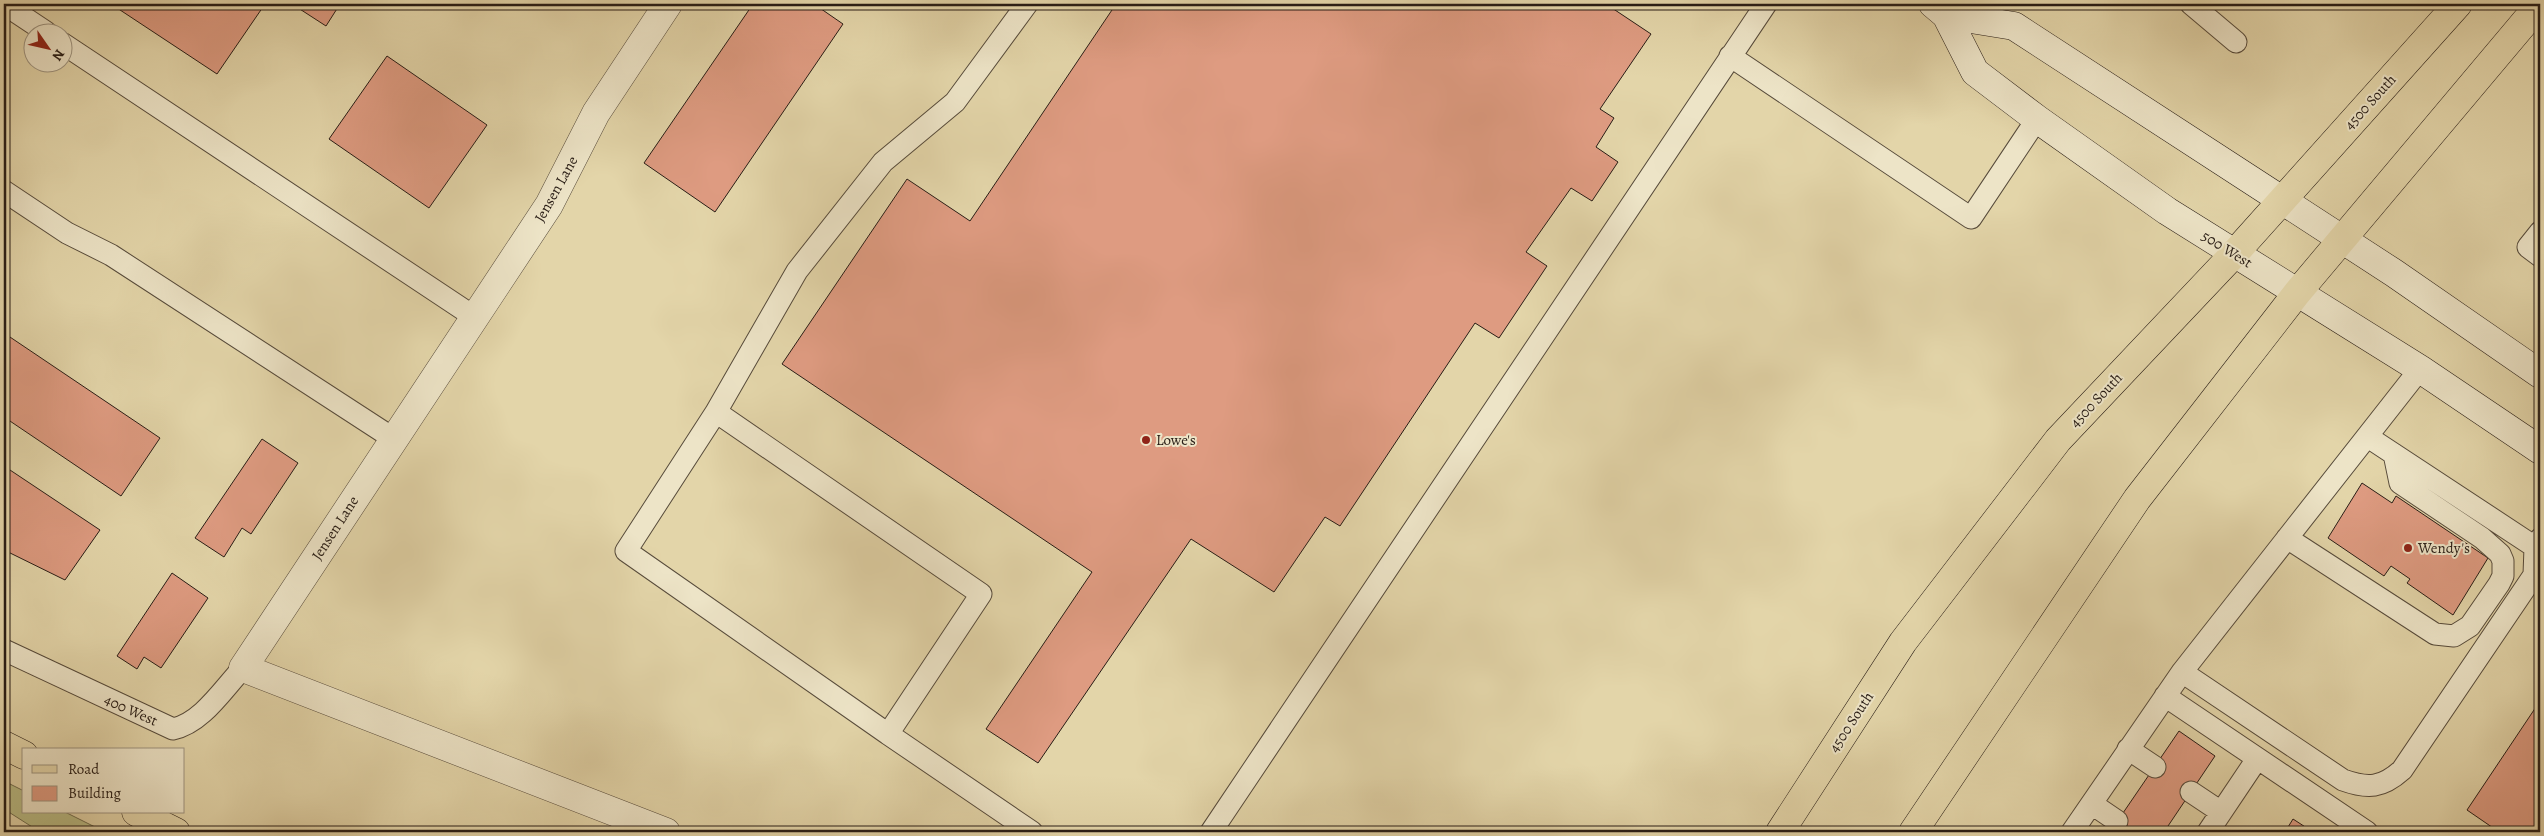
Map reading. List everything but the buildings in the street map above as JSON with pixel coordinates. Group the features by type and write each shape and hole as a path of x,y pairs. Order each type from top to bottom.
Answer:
{"main road":[{"name":"Jensen Lane","path":"243,668 549,205 596,113 668,4"},
{"name":"4500 South","path":"1780,832 1903,642 2058,440 2234,254 2458,4"},
{"path":"1913,832 2137,499 2297,293 2540,4"},
{"name":"500 West","path":"1945,7 2014,26 2342,239 2540,374"},
{"name":"500 West","path":"1945,7 1975,72 2038,119 2167,211 2420,369 2540,450"},
{"path":"243,668 666,832"},
{"path":"4,745 22,754"},
{"path":"140,814 176,832"}],"lane":[{"path":"4,4 31,22"},
{"path":"1027,4 955,102 883,162 797,271 716,412 626,551 1032,832"},
{"path":"1210,832 1766,4"},
{"path":"2191,4 2236,42"},
{"path":"72,50 476,318"},
{"path":"1730,56 1971,218 2038,119"},
{"path":"4,191 67,233 111,255 394,439"},
{"path":"2540,232 2528,247 2540,256"},
{"path":"2072,832 2182,672 2420,369"},
{"path":"716,412 980,594 888,734"},
{"path":"2182,672 2343,780 2369,787 2380,786 2402,770 2534,575 2538,543 2368,436"},
{"path":"2288,538 2436,634 2454,636 2470,626 2499,584 2503,576 2504,561 2497,550 2482,538 2400,483 2394,454"},
{"name":"400 West","path":"4,650 173,729 184,727 199,715 243,668"},
{"path":"2165,696 2367,832"},
{"path":"2128,749 2155,767"},
{"path":"2208,832 2257,759"},
{"path":"2191,792 2221,812"},
{"path":"2092,804 2117,821"}],"green space":[{"path":"4,781 22,790 22,814 69,814 105,832 40,832 4,809"}],"place":[{"name":"Lowe's","path":"1146,440"},
{"name":"Wendy's","path":"2408,548"}]}
